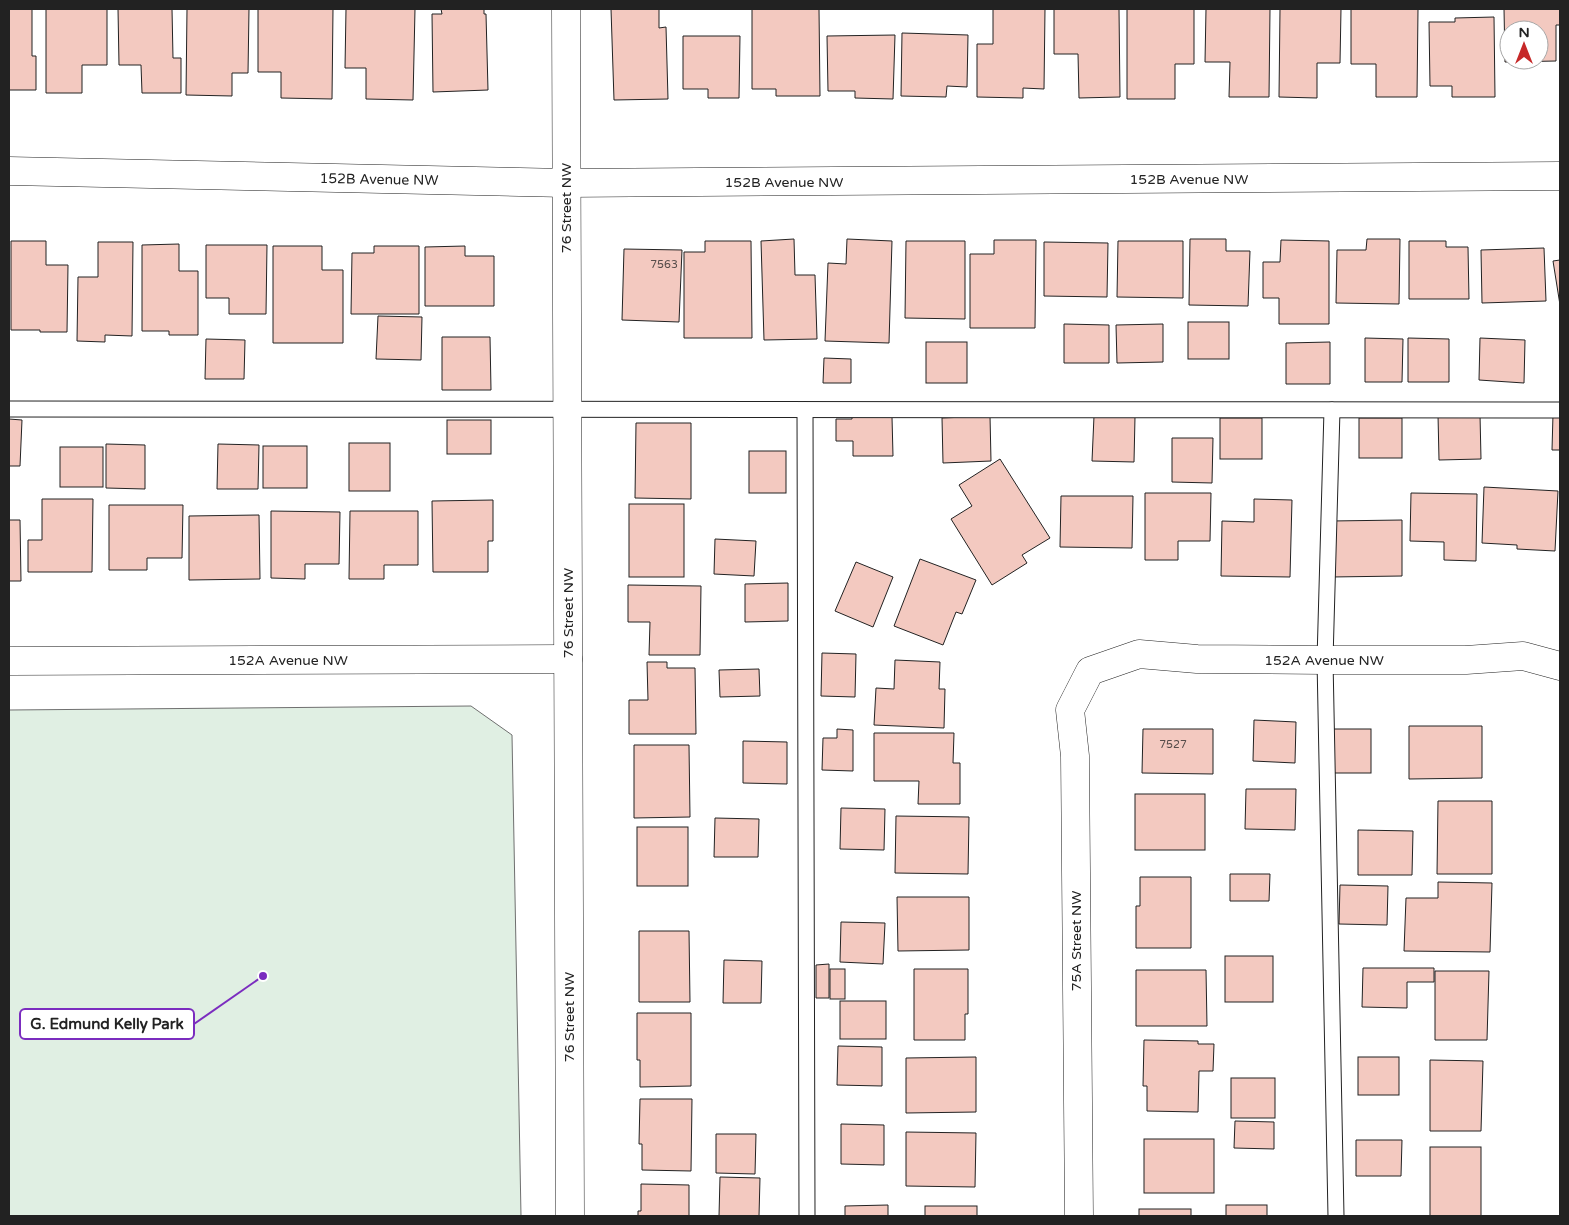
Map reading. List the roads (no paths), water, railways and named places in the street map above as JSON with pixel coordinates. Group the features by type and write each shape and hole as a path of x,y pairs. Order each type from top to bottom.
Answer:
{"street":[{"name":"76 Street NW","path":"566,9 570,1216"},
{"name":"152B Avenue NW","path":"9,171 566,184 1560,176"},
{"name":"152A Avenue NW","path":"1090,671 1139,654 1197,659 1324,660 1466,660 1523,656 1560,666"},
{"name":"152A Avenue NW","path":"9,661 568,659"},
{"name":"75A Street NW","path":"1079,1216 1075,756 1070,710 1090,671"}],"lane":[{"path":"9,409 1560,410"},
{"path":"805,410 807,1216"},
{"path":"1332,410 1324,660 1336,1216"}],"place":[{"name":"G. Edmund Kelly Park","path":"263,976"}]}
